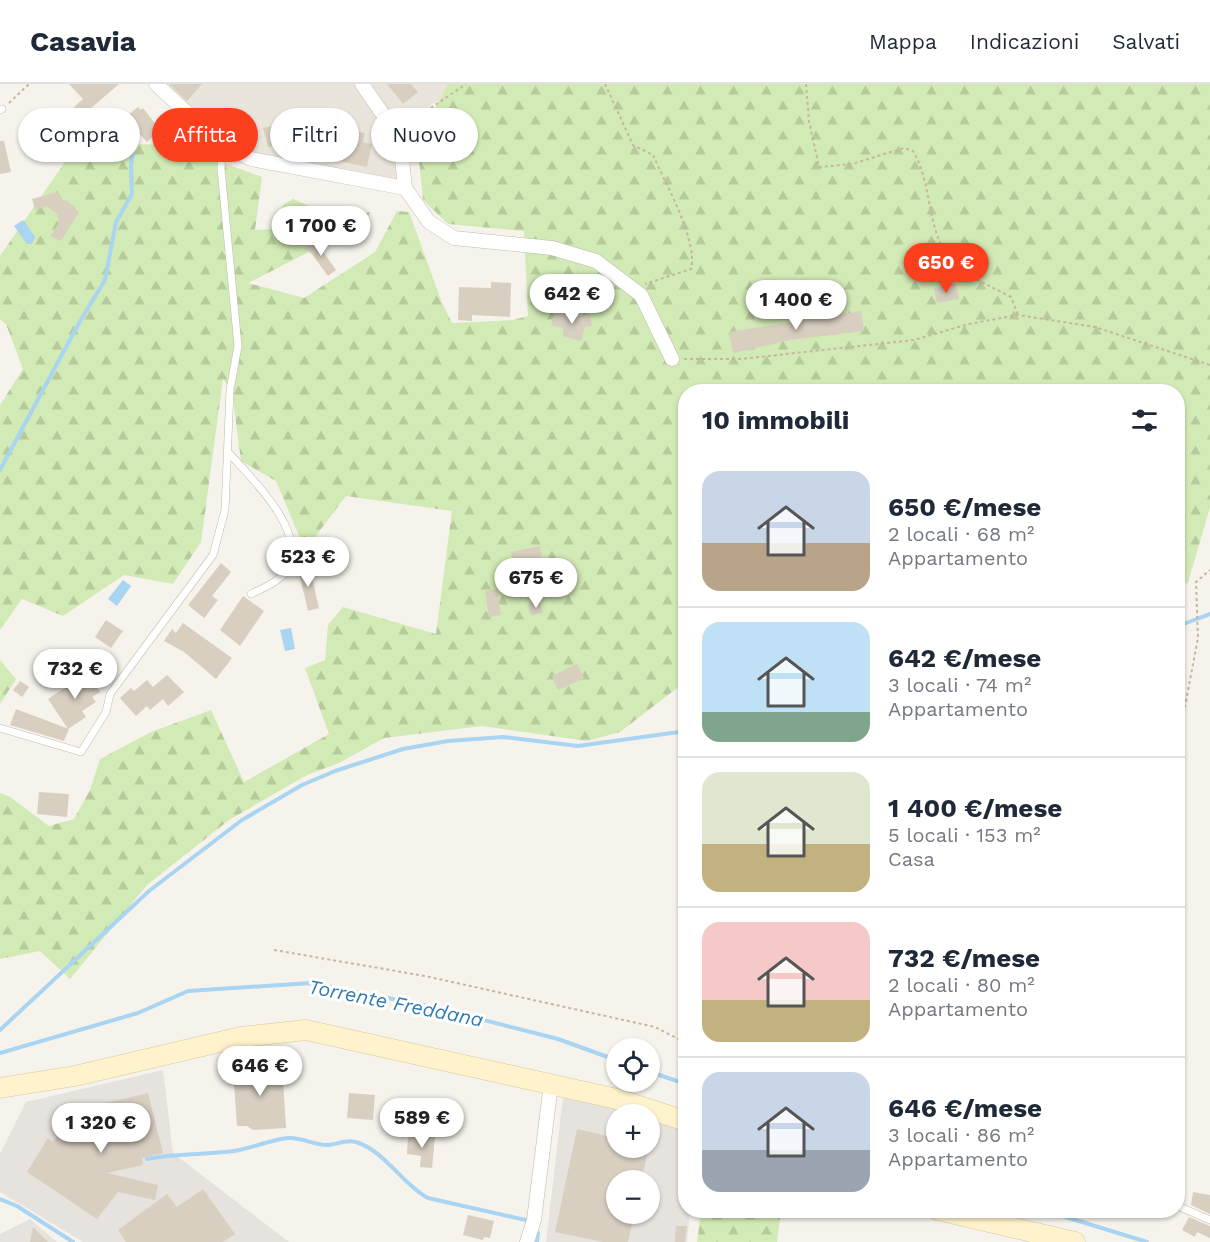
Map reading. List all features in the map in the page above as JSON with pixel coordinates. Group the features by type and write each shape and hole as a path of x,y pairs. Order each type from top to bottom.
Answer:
{"main road":[{"path":"0,1088 65,1078 241,1037 306,1030 626,1102 678,1118"},
{"path":"972,1218 1075,1242"}],"street":[{"path":"156,84 182,108"},
{"path":"362,84 379,108"},
{"path":"258,160 405,188"},
{"path":"402,162 405,188 429,222 454,238 552,248 596,261 634,288 642,295 672,359"},
{"path":"527,1242 534,1220 550,1084"}],"lane":[{"path":"0,729 81,752 106,712 110,694 213,555 225,510 230,390 238,346 221,162"},
{"path":"228,452 270,499 293,542 289,568 274,582 251,594"},
{"path":"1185,1209 1210,1220"}],"path":[{"path":"1,110 29,84"},
{"path":"432,108 466,84"},
{"path":"605,84 633,145 653,155 690,241 693,261 691,269 634,288"},
{"path":"806,84 809,121 819,167 852,164 904,148 914,151 922,170 937,238 944,251 953,263 977,281 1011,297 1018,315"},
{"path":"672,359 741,359 914,340 969,324 1018,315 1095,327 1210,365"},
{"path":"1185,707 1198,638 1196,582 1210,570"},
{"path":"274,950 425,976 655,1028 678,1039"}],"shaded area":[{"path":"162,84 454,84 456,88 428,108 371,108 371,162 405,162 403,184 298,162 359,162 359,108 270,108 270,156 258,153 258,108 186,108"},
{"path":"163,1070 173,1153 289,1242 83,1242 0,1192 0,1154 26,1102"},
{"path":"563,1097 606,1106 606,1158 660,1158 660,1119 678,1123 678,1218 689,1218 687,1242 546,1242"},
{"path":"30,1219 57,1242 0,1242 0,1234"}],"green space":[{"path":"448,84 1210,84 1210,507 1188,583 1185,584 1185,384 678,384 678,687 620,732 587,741 482,726 384,738 339,763 307,775 229,820 147,885 70,979 40,951 0,959 0,793 10,797 49,826 74,819 90,790 100,759 151,732 211,710 244,782 329,734 305,668 325,660 328,625 343,607 436,634 452,511 346,496 305,550 276,481 241,461 232,392 223,379 201,542 173,584 124,575 63,616 22,599 0,630 0,405 23,369 6,324 0,319 0,256 65,162 140,162 140,144 152,144 152,162 221,162 262,177 255,230 279,229 283,205 293,199 309,206 308,227 370,212 366,223 248,283 304,298 375,252 397,211 409,212 442,303 452,323 513,320 528,316 524,231 448,224 423,200 419,162 478,162 478,108 435,108"},
{"path":"0,660 16,679 0,704"},
{"path":"700,1218 780,1218 777,1242 697,1242"}],"water":[{"path":"23,220 35,237 32,244 27,244 14,226"},
{"path":"123,580 131,586 117,606 108,599"},
{"path":"291,628 295,649 285,651 280,630"}],"building":[{"path":"69,84 119,84 91,108 75,108 83,99"},
{"path":"169,84 202,84 187,101"},
{"path":"387,84 411,84 418,92 403,104"},
{"path":"143,108 152,120 152,137 147,142 140,135 140,109"},
{"path":"270,126 270,147 268,147 263,128"},
{"path":"359,132 365,133 363,142 371,144 367,167 344,162 359,162"},
{"path":"0,141 4,141 11,172 0,174"},
{"path":"58,192 63,201 66,200 79,212 61,241 50,236 59,223 57,214 47,206 35,210 32,199"},
{"path":"319,238 320,247 336,270 328,276 312,254 304,248"},
{"path":"491,282 511,283 510,317 472,315 472,321 458,320 459,287 491,288"},
{"path":"956,284 959,299 937,303 934,288"},
{"path":"861,311 864,331 790,340 733,353 729,332"},
{"path":"554,313 573,317 590,314 592,326 585,327 581,341 563,336 563,328 551,325"},
{"path":"540,546 542,558 514,564 511,552"},
{"path":"221,563 231,572 212,596 218,600 204,618 188,605"},
{"path":"309,565 319,608 308,611 298,568"},
{"path":"497,589 501,615 489,617 485,591"},
{"path":"243,596 264,611 240,646 220,630"},
{"path":"540,602 543,613 531,615 528,605"},
{"path":"106,620 123,631 111,648 95,637"},
{"path":"183,623 232,658 216,679 184,652 164,641 172,629 176,633"},
{"path":"577,664 584,678 558,690 552,676"},
{"path":"87,673 100,692 92,697 96,702 82,711 86,717 68,729 48,699"},
{"path":"167,675 184,692 168,706 163,699 150,710 147,706 136,716 120,698 131,688 134,691 147,680 153,687"},
{"path":"20,681 29,687 22,697 13,690"},
{"path":"16,709 69,729 64,741 10,725"},
{"path":"39,792 69,794 67,817 37,814"},
{"path":"282,1065 286,1128 253,1130 247,1126 237,1126 233,1068"},
{"path":"148,1093 163,1153 142,1158 143,1165 107,1173 158,1185 155,1200 118,1192 97,1219 27,1172 48,1138 53,1142 63,1127 77,1123 73,1111"},
{"path":"349,1093 375,1095 373,1120 347,1118"},
{"path":"577,1129 606,1136 606,1158 646,1158 644,1170 606,1170 606,1224 632,1224 628,1242 604,1242 555,1232"},
{"path":"408,1135 435,1137 432,1168 420,1167 421,1156 407,1154"},
{"path":"203,1189 235,1234 223,1242 126,1242 118,1230 167,1194 177,1207"},
{"path":"1193,1192 1210,1195 1210,1214 1191,1205"},
{"path":"468,1215 494,1221 490,1238 484,1237 483,1240 463,1235"},
{"path":"1189,1217 1210,1226 1210,1238 1197,1232 1195,1237 1182,1230"},
{"path":"676,1226 687,1226 685,1242 675,1242"},
{"path":"33,1227 48,1242 30,1242"}],"waterway":[{"path":"0,470 79,323 105,280 116,222 132,194 132,162"},
{"path":"1185,623 1210,614"},
{"path":"0,1030 149,891 242,820 302,785 335,771 403,749 448,741 503,737 578,746 678,732"},
{"name":"Torrente Freddana","path":"0,1053 138,1013 188,991 311,983 429,1006 558,1039 606,1056"},
{"name":"Torrente Freddana","path":"660,1075 678,1081"},
{"path":"147,1159 234,1151 288,1138 324,1145 352,1141 376,1153 410,1185 428,1198 530,1221"},
{"path":"0,1199 17,1206 73,1242"},
{"name":"Torrente Freddana","path":"1069,1218 1147,1242"},
{"path":"537,1242 538,1233"}]}
